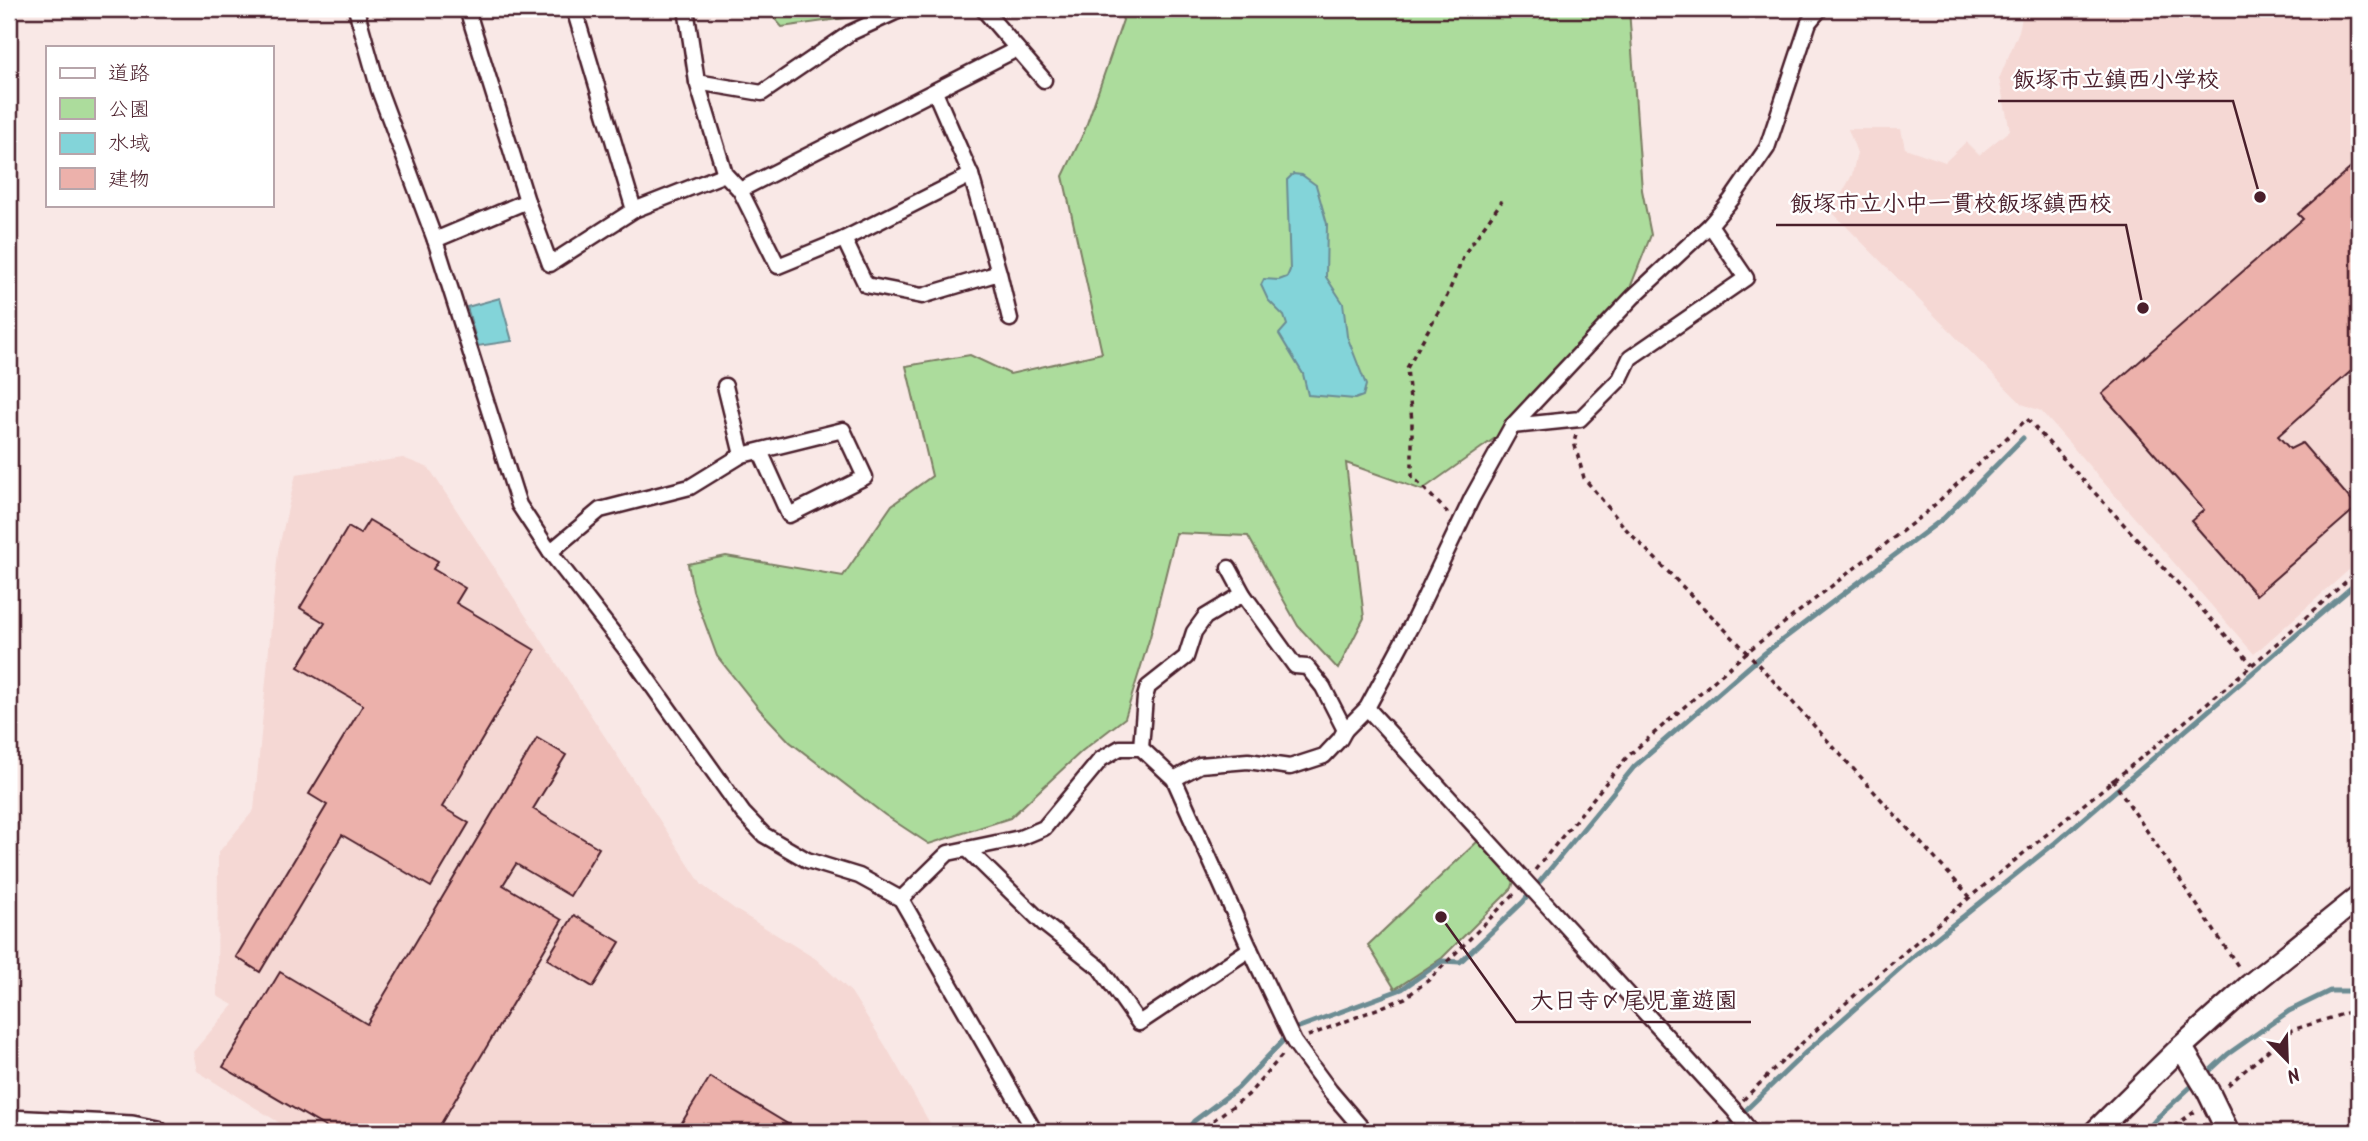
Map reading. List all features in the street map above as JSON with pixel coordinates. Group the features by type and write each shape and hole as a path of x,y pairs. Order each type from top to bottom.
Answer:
{"street":[{"path":"356,9 379,90 435,240 519,505 550,552 631,656 743,813 764,835 807,860 859,876 901,899 1035,1132"},
{"path":"467,9 527,201 550,264 634,210 725,174"},
{"path":"571,9 574,9 634,210"},
{"path":"697,82 762,93 850,33 902,9"},
{"path":"983,9 1044,80"},
{"path":"1174,779 1200,765 1248,761 1290,767 1324,756 1367,708 1412,624 1459,524 1512,426 1633,297 1710,225 1731,200 1767,148 1809,22 1820,9"},
{"path":"687,15 697,82 725,174 740,190 778,266 844,239 971,175"},
{"path":"740,190 1017,49"},
{"path":"935,92 971,175 1010,319"},
{"path":"435,240 527,201"},
{"path":"1512,426 1580,419 1620,379 1630,358 1746,278 1710,225"},
{"path":"844,239 866,285 922,296 999,273"},
{"path":"725,386 741,455"},
{"path":"550,552 600,510 690,487 741,455 843,430 865,477 789,515 760,451"},
{"path":"1229,568 1243,594 1295,666 1307,667 1323,687 1345,730"},
{"path":"1141,748 1144,698 1148,687 1186,657 1194,632 1205,617 1243,594"},
{"path":"1367,708 1751,1132"},
{"path":"901,899 948,853 1020,838 1044,828 1101,760 1120,748 1141,748 1174,779 1294,1042 1365,1132"},
{"path":"967,849 1043,923 1100,968 1139,1023 1250,949"},
{"path":"2095,1132 2181,1047 2250,985 2359,897"},
{"path":"2181,1047 2210,1095 2228,1132"},
{"path":"9,1121 157,1132"}],"path":[{"path":"1459,524 1412,476 1412,422 1407,368 1447,296 1465,253 1502,201"},
{"path":"1580,419 1574,442 1584,478 1626,528 1747,652 1970,897"},
{"path":"1197,1132 1248,1095 1294,1042 1405,998 1430,979 1526,881 1626,757 1747,652 1927,511 2027,419 2252,664"},
{"path":"1733,1109 1797,1046 1970,897 2252,664 2359,570"},
{"path":"2112,779 2250,985"},
{"path":"2166,1132 2292,1030 2359,1009"}],"shaded area":[{"path":"2024,9 2355,9 2359,14 2359,561 2254,654 2041,411 2022,404 1832,212 1852,175 1857,153 1848,129 1901,129 1905,148 1945,162 1966,142 1979,155 2010,130 1999,79 2019,31"},
{"path":"403,458 429,468 702,885 736,910 816,959 851,992 935,1132 294,1132 197,1071 193,1052 233,1005 217,996 218,853 254,810 278,551 296,474"}],"green space":[{"path":"766,9 880,9 867,15 782,27"},
{"path":"1118,9 1629,9 1642,190 1651,235 1620,313 1512,426 1422,490 1346,463 1364,618 1338,669 1298,626 1248,536 1176,533 1150,637 1125,718 1082,751 1010,818 929,844 885,815 790,742 760,710 717,656 693,591 688,564 726,556 843,576 892,505 932,476 906,366 970,355 1010,374 1102,353 1063,176 1084,132 1123,20"},
{"path":"1478,841 1514,881 1512,888 1442,958 1395,989 1368,945"}],"water":[{"path":"1293,174 1302,175 1316,185 1327,224 1326,277 1343,303 1347,336 1366,385 1363,396 1355,399 1308,395 1303,374 1279,334 1287,325 1284,316 1268,300 1261,285 1264,279 1279,280 1287,277 1290,270 1287,180"},
{"path":"500,298 512,341 478,346 467,307"}],"building":[{"path":"2359,161 2359,364 2278,436 2290,449 2302,443 2357,507 2256,595 2191,521 2204,510 2102,394 2303,219 2298,214"},
{"path":"369,520 438,561 433,569 465,588 456,603 535,650 442,807 469,823 431,887 342,835 260,972 236,957 327,805 309,794 363,705 298,667 325,623 300,608 348,527 360,534"},
{"path":"537,738 566,755 533,809 599,848 570,896 516,864 503,885 562,920 436,1132 334,1132 223,1067 280,972 367,1024"},
{"path":"574,915 620,942 593,987 547,959"},
{"path":"710,1077 801,1132 676,1132"}],"waterway":[{"path":"1186,1132 1194,1121 1238,1088 1294,1029 1402,989 1442,961 1460,962 1523,902 1634,767 1765,653 1944,518 2023,438"},
{"path":"1723,1132 1805,1053 1915,955 2055,843 2359,581"},
{"path":"2204,1076 2228,1054 2289,1011 2330,991 2359,991"},
{"path":"2145,1132 2196,1082"}],"place":[{"name":"飯塚市立鎮西小学校","path":"2260,197"},
{"name":"飯塚市立小中一貫校飯塚鎮西校","path":"2143,308"},
{"name":"大日寺〆尾児童遊園","path":"1441,917"}]}
